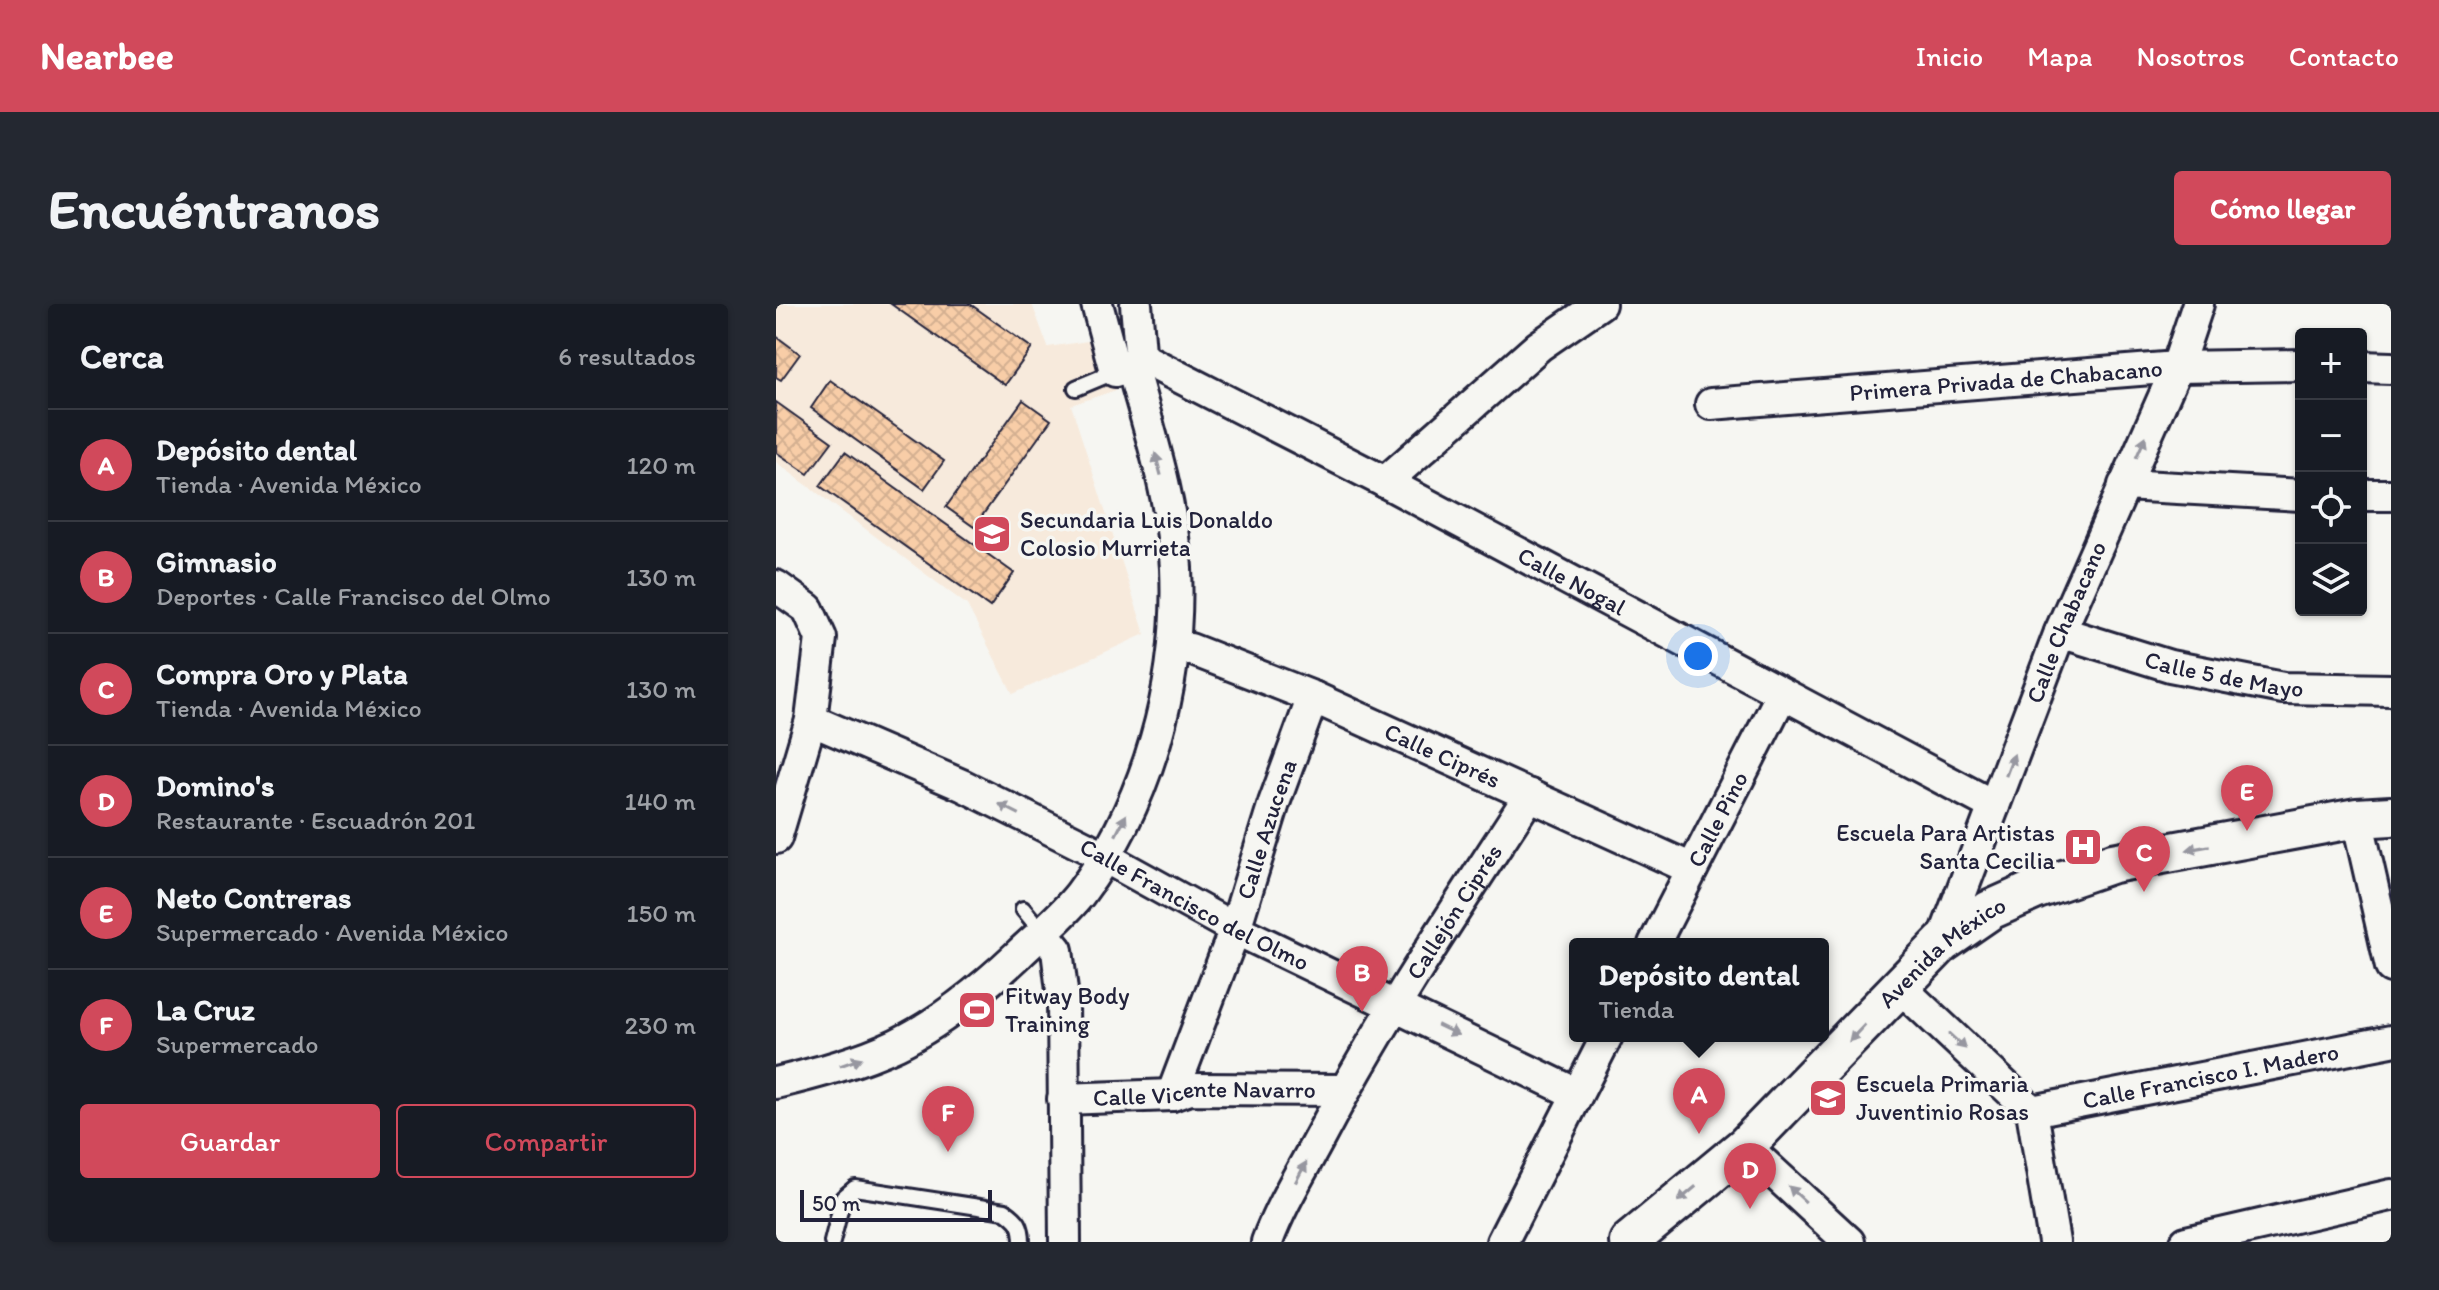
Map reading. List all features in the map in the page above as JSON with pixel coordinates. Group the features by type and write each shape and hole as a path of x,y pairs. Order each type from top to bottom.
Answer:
{"street":[{"path":"776,1083 827,1071 898,1043 978,991 1043,933 1080,894 1104,857 1139,788 1163,714 1176,617 1176,566 1170,516 1131,366 1097,304"},
{"path":"1131,366 1140,352 1136,304"},
{"path":"1385,482 1539,346 1600,304"},
{"name":"Calle Chabacano","path":"1942,943 2060,632 2177,367 2198,304"},
{"name":"Primera Privada de Chabacano","path":"1711,404 2177,367 2295,365"},
{"name":"Calle Nogal","path":"1131,366 1385,482 1994,806"},
{"path":"2367,367 2391,368"},
{"path":"2124,485 2295,495"},
{"path":"2367,495 2391,495"},
{"path":"776,586 808,609 821,638 811,720 776,838"},
{"name":"Calle 5 de Mayo","path":"2060,632 2170,666 2283,688 2391,690"},
{"name":"Calle Ciprés","path":"1190,649 1313,697 1692,869"},
{"name":"Calle Pino","path":"1657,938 1782,694"},
{"name":"Calle Azucena","path":"1172,1095 1235,929 1274,803 1313,697"},
{"name":"Calle Francisco del Olmo","path":"811,720 964,786 1104,857 1235,929 1577,1094"},
{"name":"Callejón Ciprés","path":"1267,1242 1279,1213 1345,1090 1395,1004 1530,795"},
{"path":"2374,817 2391,967"},
{"name":"Avenida México","path":"1629,1242 1745,1146 1942,943 1990,910 2037,889 2113,863 2374,817"},
{"path":"1043,933 1057,950 1063,999 1065,1242"},
{"path":"1900,987 2032,1111 2054,1242"},
{"name":"Calle Francisco I. Madero","path":"2032,1111 2391,1041"},
{"path":"1502,1242 1604,1042"},
{"name":"Calle Vicente Navarro","path":"1063,1099 1172,1095 1190,1089 1345,1090"},
{"path":"1745,1146 1849,1242"},
{"path":"2186,1242 2391,1195"}],"lane":[{"path":"1076,388 1131,366"},
{"path":"1023,909 1043,933"},
{"path":"832,1242 843,1198 855,1188 1005,1211 1022,1227 1022,1242"}],"shaded area":[{"name":"Secundaria Luis Donaldo Colosio Murrieta","path":"776,304 1032,304 1048,347 1101,339 1116,390 1071,405 1145,634 1013,694 967,605 776,462"}],"building":[{"path":"891,304 970,304 1032,348 1005,385"},
{"path":"776,336 800,354 781,380 776,377"},
{"path":"830,380 944,461 924,489 811,408"},
{"path":"1023,400 1051,420 974,527 946,507"},
{"path":"776,402 832,442 808,474 776,452"},
{"path":"845,452 1014,573 990,607 820,486"}],"place":[{"name":"Secundaria Luis Donaldo Colosio Murrieta","path":"992,534"},
{"name":"Neto Contreras","path":"2247,831"},
{"name":"Escuela Para Artistas Santa Cecilia","path":"2083,847"},
{"name":"Compra Oro y Plata","path":"2144,892"},
{"name":"Fitway Body Training","path":"977,1010"},
{"name":"Gimnasio","path":"1362,1012"},
{"name":"Escuela Primaria Juventinio Rosas","path":"1828,1098"},
{"name":"Depósito dental","path":"1699,1134"},
{"name":"La Cruz","path":"948,1152"},
{"name":"Domino's","path":"1750,1209"}]}
